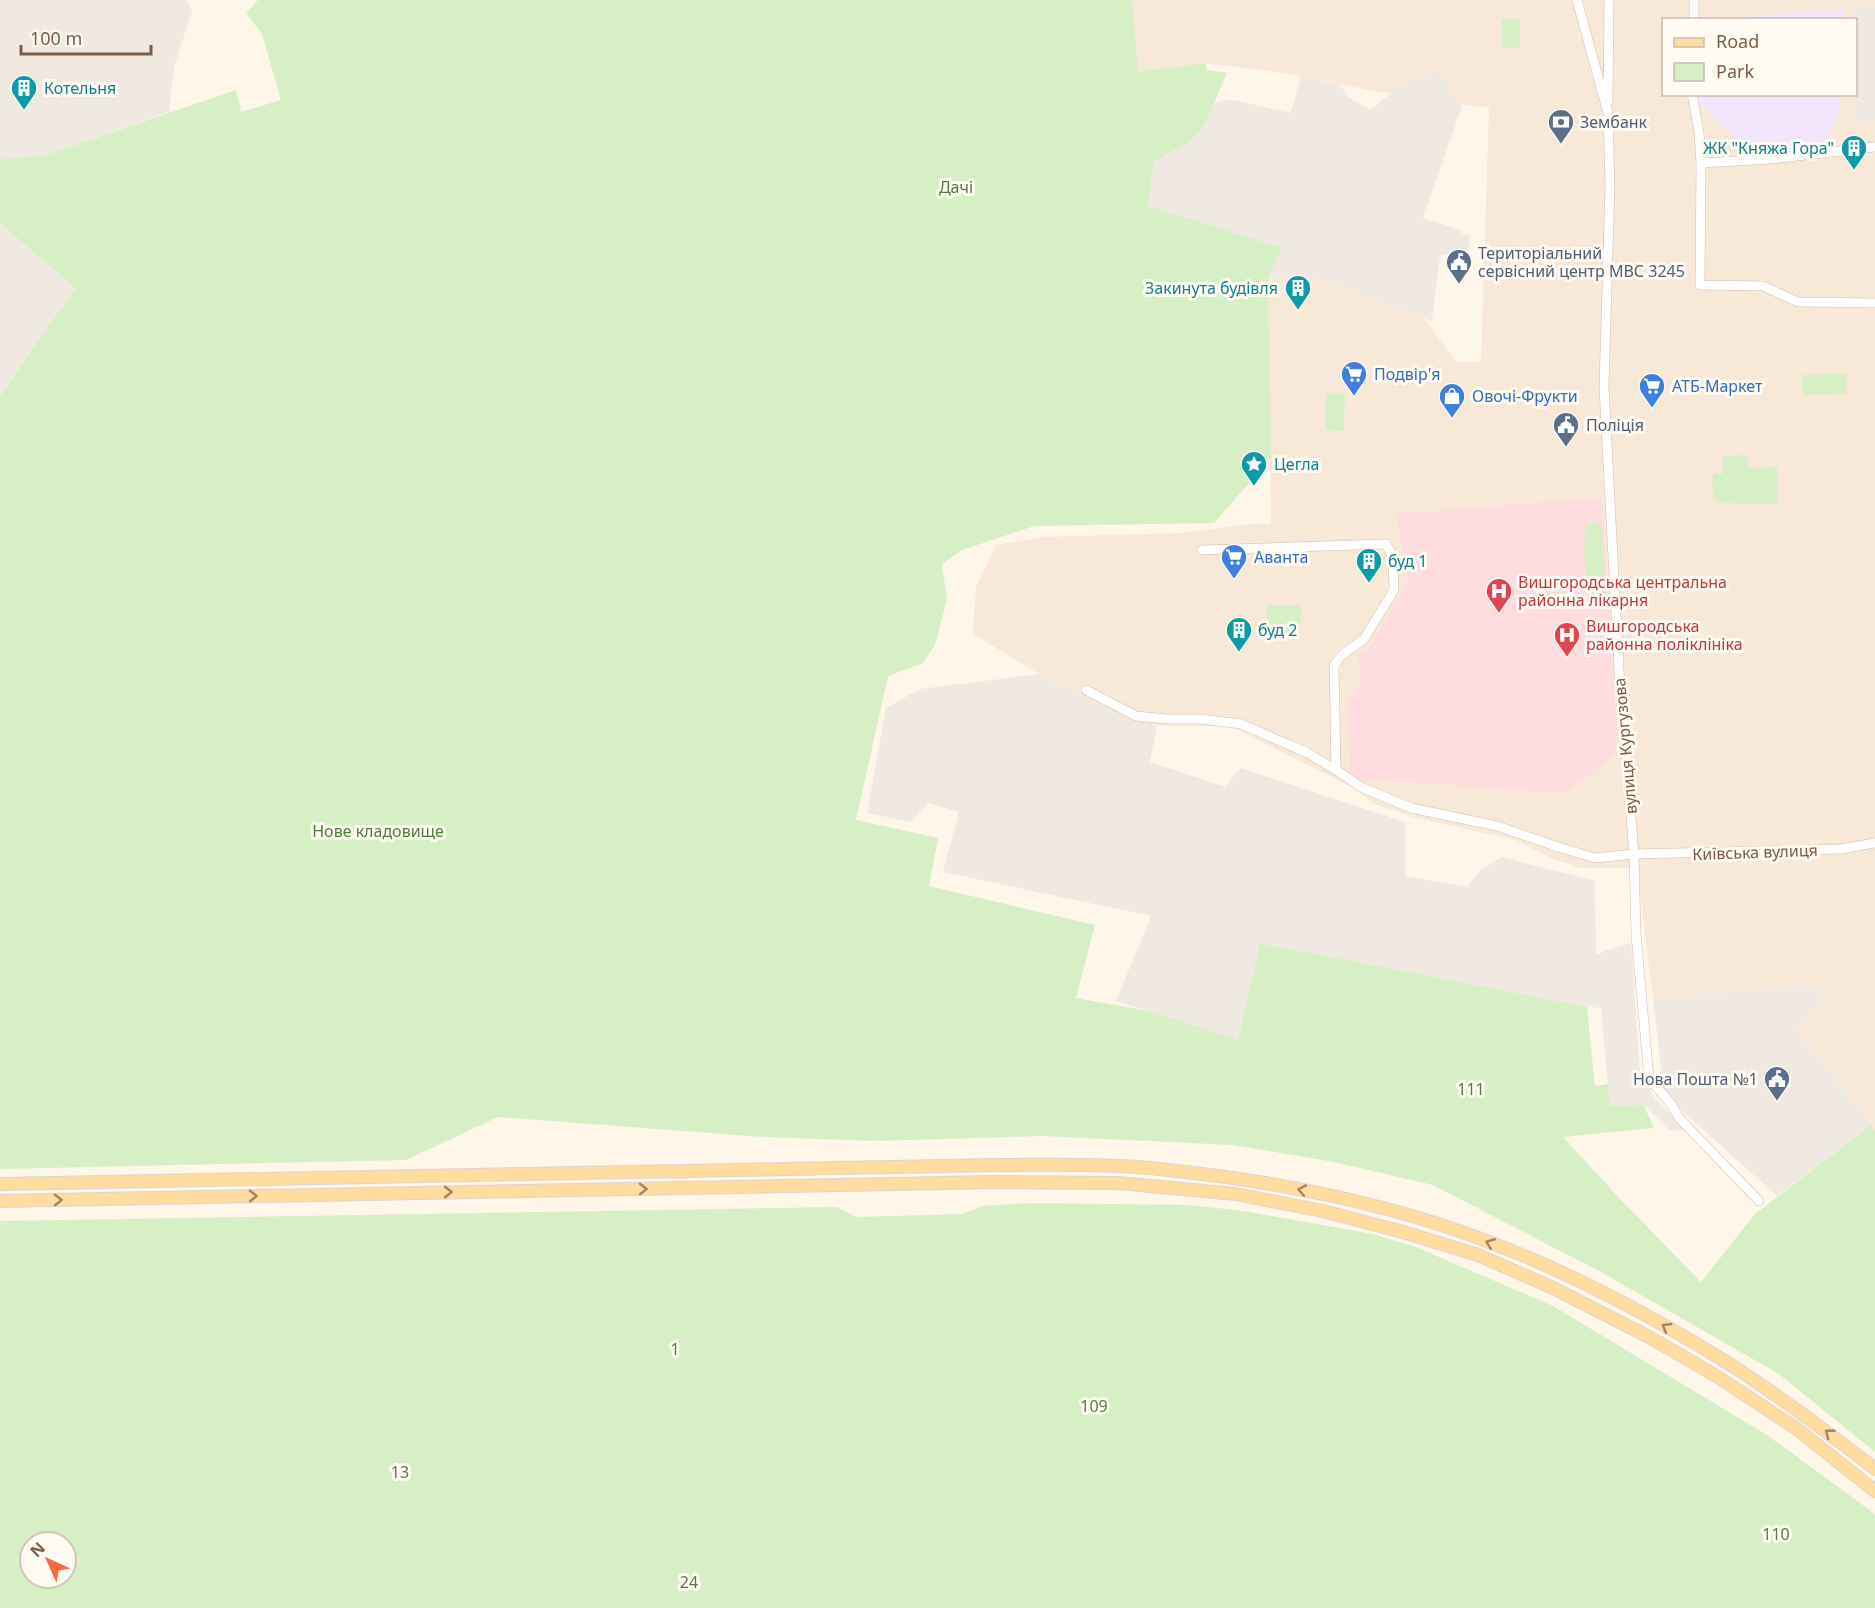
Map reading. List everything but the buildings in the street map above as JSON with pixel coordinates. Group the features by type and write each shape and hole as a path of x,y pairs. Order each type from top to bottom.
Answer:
{"main road":[{"path":"0,1184 994,1165 1120,1166 1237,1178 1329,1195 1406,1216 1483,1240 1561,1273 1654,1320 1724,1361 1807,1417 1875,1469"},
{"path":"0,1201 996,1182 1118,1183 1236,1194 1323,1211 1403,1233 1478,1256 1551,1287 1651,1338 1718,1377 1797,1429 1875,1491"}],"street":[{"name":"вулиця Кургузова","path":"1576,0 1608,113 1610,185 1605,416 1618,669 1634,854 1636,934 1649,1078 1671,1104 1679,1118 1759,1201"},
{"path":"1608,113 1609,0"},
{"path":"1694,0 1694,18"},
{"path":"1692,96 1699,132 1701,163 1700,285 1763,286 1798,302 1875,303"},
{"path":"1701,163 1771,159 1875,147"},
{"path":"1202,550 1386,544 1393,557 1394,590 1364,639 1342,655 1334,665 1336,770"},
{"name":"Київська вулиця","path":"1086,690 1136,716 1200,719 1241,724 1308,753 1361,787 1411,808 1497,826 1595,858 1634,854 1841,849 1875,843"}],"shaded area":[{"path":"0,0 187,0 192,11 174,68 169,112 42,156 0,159"},
{"path":"1132,0 1875,0 1875,1131 1795,1027 1822,1005 1817,984 1653,999 1637,868 1581,868 1550,858 1516,840 1413,817 1374,804 1352,787 1230,726 1157,726 1130,721 1039,674 973,634 976,587 996,545 1042,537 1183,533 1249,524 1271,524 1268,278 1311,274 1420,313 1456,362 1481,362 1489,108 1369,90 1287,73 1205,63 1138,73"},
{"path":"1875,5 1875,122 1854,125 1855,96 1857,96 1857,18 1853,18 1853,10"},
{"path":"1844,10 1844,18 1745,18 1746,16"},
{"path":"1442,72 1462,106 1423,218 1461,230 1461,235 1470,235 1468,251 1440,256 1432,321 1311,275 1268,278 1148,206 1154,161 1188,143 1204,126 1214,103 1229,99 1291,113 1301,76 1341,85 1348,97 1370,110 1410,78"},
{"path":"1697,96 1841,96 1839,115 1822,147 1751,155 1696,99"},
{"path":"0,223 75,288 0,396"},
{"name":"Вишгородська центральна районна лікарня","path":"1601,498 1619,751 1566,793 1351,778 1347,705 1361,683 1358,655 1370,646 1409,581 1396,514"},
{"path":"1039,674 1130,720 1157,726 1150,762 1225,787 1240,768 1405,822 1405,876 1467,887 1480,870 1502,857 1595,881 1596,954 1631,943 1641,1086 1650,1086 1652,1096 1690,1131 1669,1130 1643,1104 1610,1106 1601,1008 1577,1006 1261,943 1238,1040 1116,1001 1151,916 943,872 959,812 928,803 911,822 867,813 886,708 920,689"},
{"path":"1817,984 1822,1005 1795,1027 1871,1125 1777,1196 1677,1106 1664,1091 1653,999"}],"green space":[{"path":"258,0 1132,0 1138,72 1205,63 1207,70 1227,73 1204,126 1188,143 1154,161 1148,206 1282,248 1268,278 1271,458 1214,523 1034,526 962,550 942,564 947,600 935,645 923,663 888,676 856,820 938,838 929,886 1095,925 1076,998 1149,1011 1238,1040 1260,943 1587,1007 1595,1086 1608,1084 1610,1106 1643,1104 1654,1128 1563,1137 1701,1282 1755,1214 1871,1125 1875,1131 1875,1452 1779,1374 1601,1272 1433,1185 1334,1162 1233,1145 1042,1136 877,1141 763,1137 498,1117 406,1160 0,1169 0,396 75,288 0,223 0,159 42,156 236,90 241,112 281,100 262,34 246,13"},
{"path":"1502,19 1520,19 1520,48 1502,48"},
{"path":"1846,374 1846,394 1803,395 1802,375"},
{"path":"1326,393 1345,394 1344,431 1325,430"},
{"path":"1747,455 1748,468 1777,467 1778,504 1720,503 1715,498 1713,473 1723,474 1723,456"},
{"path":"1589,523 1599,523 1602,530 1606,599 1602,605 1593,606 1590,600 1584,549 1586,530"},
{"path":"1267,605 1301,605 1301,623 1293,627 1293,633 1268,633"},
{"path":"1027,1203 1189,1205 1244,1211 1373,1234 1416,1247 1553,1306 1767,1435 1871,1511 1875,1515 1875,1608 0,1608 0,1221 837,1207 856,1217 962,1214 983,1206"}],"place":[{"name":"Котельня","path":"24,111"},
{"name":"Зембанк","path":"1561,145"},
{"name":"ЖК \"Княжа Гора\"","path":"1854,171"},
{"name":"Територіальний сервісний центр МВС 3245","path":"1459,285"},
{"name":"Закинута будівля","path":"1298,311"},
{"name":"Подвір'я","path":"1354,397"},
{"name":"АТБ-Маркет","path":"1652,409"},
{"name":"Овочі-Фрукти","path":"1452,419"},
{"name":"Поліція","path":"1566,448"},
{"name":"Цегла","path":"1254,487"},
{"name":"Аванта","path":"1234,580"},
{"name":"буд 1","path":"1369,584"},
{"name":"Вишгородська центральна районна лікарня","path":"1499,614"},
{"name":"буд 2","path":"1239,653"},
{"name":"Вишгородська районна поліклініка","path":"1567,658"},
{"name":"Нова Пошта №1","path":"1777,1102"}],"park label":[{"name":"Дачі","path":"956,187"},
{"name":"Нове кладовище","path":"378,831"},
{"name":"111","path":"1471,1089"},
{"name":"1","path":"675,1349"},
{"name":"109","path":"1094,1406"},
{"name":"13","path":"400,1472"},
{"name":"110","path":"1776,1534"},
{"name":"24","path":"689,1582"}]}
